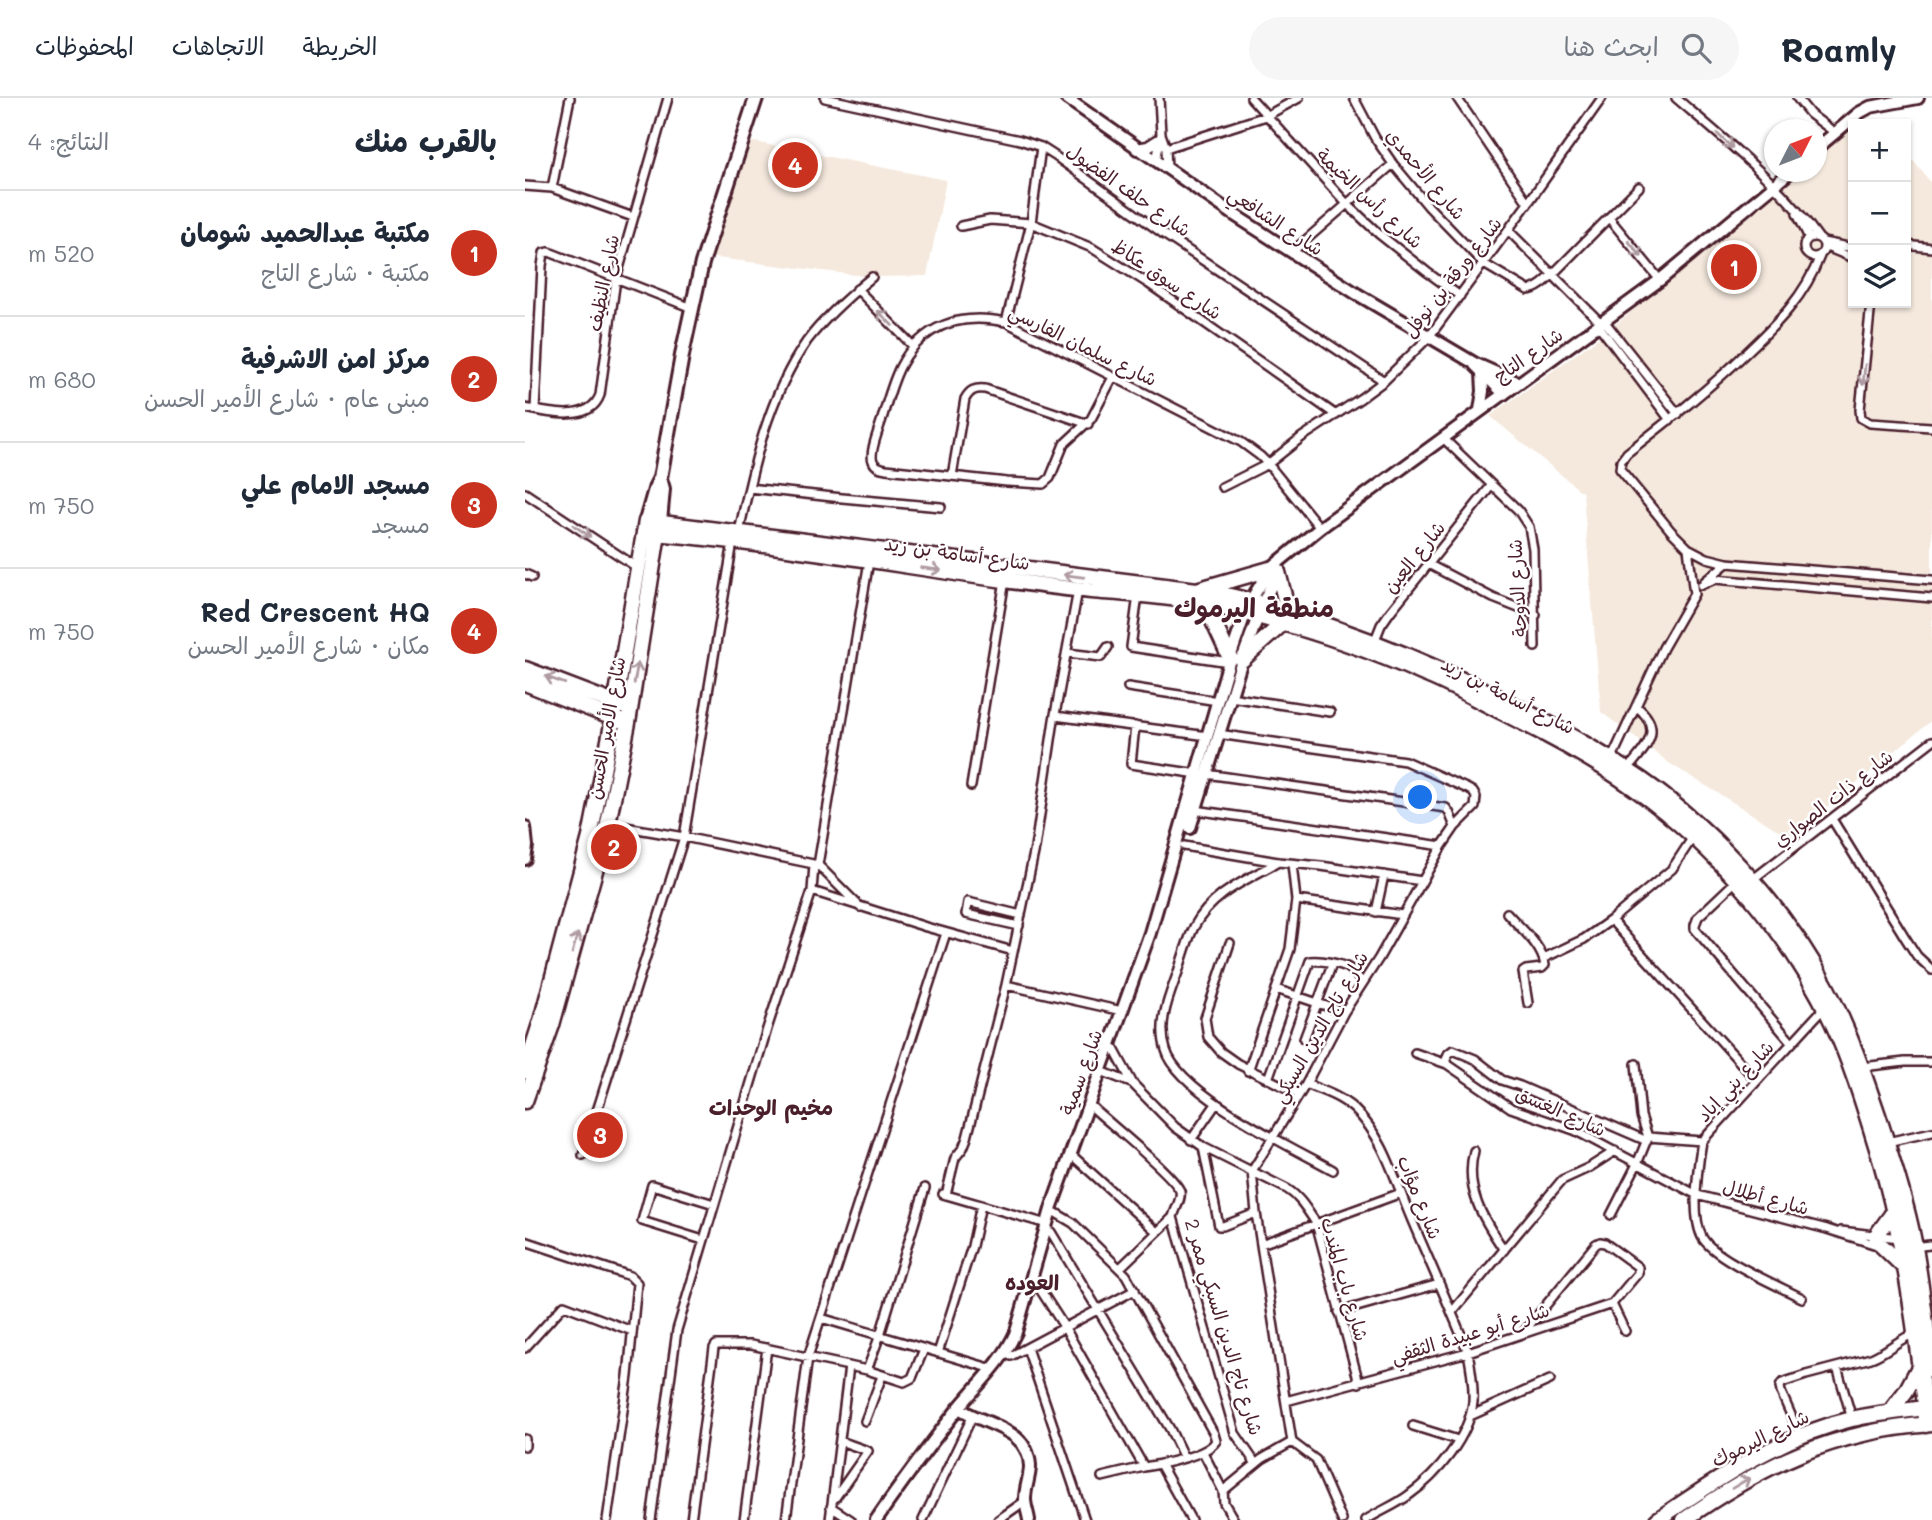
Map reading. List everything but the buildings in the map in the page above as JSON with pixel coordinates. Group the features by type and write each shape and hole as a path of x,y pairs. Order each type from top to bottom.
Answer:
{"highway":[{"name":"شارع أسامة بن زيد","path":"657,532 736,536 1197,590 1435,666 1550,724 1627,770 1702,830 1805,950 1846,1028 1863,1068 1887,1142 1908,1243 1926,1369 1929,1424"},
{"name":"شارع الأمير الحسن","path":"525,1101 552,1025 597,839 610,735 638,569 657,532"},
{"name":"شارع الأمير الحسن","path":"525,1071 597,839 608,824 629,716 657,532"},
{"name":"شارع أسامة بن زيد","path":"736,536 869,561 1005,580 1254,608"},
{"path":"1197,590 1276,567 1285,617 1234,660 1205,604"},
{"name":"شارع أسامة بن زيد","path":"1372,647 1597,763 1653,802 1744,881 1824,1008 1861,1098 1895,1210 1908,1243 1907,1270 1915,1333 1926,1369"},
{"path":"525,669 629,716"},
{"path":"596,703 619,680"},
{"path":"525,683 596,703"},
{"path":"596,703 610,735"},
{"path":"1895,1210 1879,1241 1907,1270"},
{"path":"1891,1412 1913,1379 1926,1369"},
{"name":"شارع اليرموك","path":"1663,1518 1693,1495 1756,1457 1800,1436 1852,1419 1929,1408"},
{"name":"شارع اليرموك","path":"1689,1518 1732,1488 1778,1462 1862,1433 1929,1424"}],"main road":[{"name":"شارع الأمير الحسن","path":"657,532 663,489 660,478 670,417 702,263 756,98"}],"street":[{"path":"552,188 570,98"},
{"name":"شارع النظيف","path":"525,408 563,413 583,412 590,410 597,403 616,279 668,98"},
{"name":"شارع حلف الفضول","path":"825,98 1020,140 1041,147 1162,233 1384,381"},
{"name":"شارع الشافعي","path":"1066,98 1156,162 1292,252 1474,363 1520,383"},
{"path":"1159,98 1167,169"},
{"name":"شارع رأس الخيمة","path":"1251,98 1347,204 1379,234 1460,296"},
{"path":"1137,149 1266,116 1299,98"},
{"name":"شارع الأحمدي","path":"1354,98 1375,138 1393,164 1484,264 1528,290 1533,290 1553,274"},
{"path":"1457,98 1528,203"},
{"name":"شارع ورقة بن نوفل","path":"1222,487 1268,464 1302,437 1384,381 1429,337 1528,203 1600,98"},
{"path":"1677,98 1773,186 1795,210 1824,250 1808,283 1789,310 1725,374 1627,453 1621,461 1621,469 1671,531 1688,548 1707,558 1727,563 1932,580"},
{"path":"1797,98 1810,114 1834,132"},
{"path":"1827,139 1870,107 1918,98"},
{"path":"1156,162 1162,141"},
{"path":"1006,322 1031,223 1041,147"},
{"path":"1292,252 1393,164"},
{"name":"شارع التاج","path":"1254,608 1276,567 1320,528 1660,280 1778,182"},
{"path":"525,186 552,188 633,217"},
{"path":"1553,274 1639,187"},
{"path":"1609,218 1660,280"},
{"name":"شارع سوق عكاظ","path":"961,226 990,220 1031,223 1092,248 1281,374 1336,415"},
{"path":"1508,230 1601,323 1678,414"},
{"path":"1818,240 1848,255"},
{"path":"1820,256 1811,257 1805,252 1804,244 1818,240 1848,247"},
{"path":"1911,245 1932,248"},
{"path":"535,410 543,255 549,252 692,308"},
{"path":"583,1155 684,837 736,536 772,408 793,363 808,340 830,314 872,277"},
{"path":"857,289 913,346"},
{"path":"1871,308 1861,418 1870,423 1932,429 1932,418"},
{"name":"شارع سلمان الفارسي","path":"1087,424 1065,444 1050,478 1043,484 886,469 875,465 871,457 899,369 913,346 932,332 957,320 989,318 1006,322 1241,443 1268,464 1320,528"},
{"path":"1622,349 1670,420"},
{"name":"شارع الشافعي","path":"1474,363 1504,394"},
{"path":"1480,410 1482,373"},
{"path":"952,476 965,399 972,390 985,389 1087,424 1112,377"},
{"name":"شارع الدوحة","path":"1443,438 1518,510 1529,527 1533,549 1535,647"},
{"name":"شارع العين","path":"1372,647 1390,612 1491,486"},
{"path":"749,488 941,507"},
{"path":"525,493 638,569"},
{"path":"1688,548 1694,594"},
{"path":"650,1520 677,1330 768,1026 812,891 869,561"},
{"path":"1611,760 1663,648 1694,594 1710,575 1727,563"},
{"path":"1428,564 1493,598 1536,615"},
{"path":"1701,585 1715,579 1932,598"},
{"path":"971,786 1005,580"},
{"path":"1078,589 1037,836 1006,985 967,1138 963,1149 955,1158 944,1194 1049,1228 1170,1429 1184,1458"},
{"path":"1138,595 1131,647 1234,660"},
{"name":"شارع سمية","path":"876,1520 904,1479 965,1412 1016,1332 1081,1122 1154,922 1202,774 1213,735 1218,701 1254,608"},
{"path":"1067,653 1101,657 1108,647"},
{"name":"شارع سمية","path":"1213,735 1230,697 1234,660"},
{"path":"1128,687 1218,701"},
{"path":"1230,697 1330,712"},
{"path":"1627,770 1650,741 1652,733 1649,720 1636,706"},
{"path":"1055,716 1213,735"},
{"path":"1135,726 1131,764 1446,808 1455,827"},
{"name":"شارع تاج الدين السبكي","path":"1213,735 1408,762 1473,793 1477,802 1442,846 1344,1012 1306,1084 1252,1171"},
{"name":"شارع ذات الصواري","path":"1792,1043 1695,929 1698,917 1832,819 1932,741"},
{"name":"شارع سمية","path":"884,1520 905,1489 1011,1356 1023,1329 1049,1228 1152,950 1195,810 1202,774"},
{"path":"1195,810 1442,846"},
{"path":"1832,819 1917,956 1932,970"},
{"path":"608,824 816,865 860,907"},
{"path":"525,827 525,859"},
{"path":"1544,958 1584,939 1611,920 1672,869 1694,837"},
{"path":"1184,846 1277,862 1422,881"},
{"path":"1277,862 1230,888 1215,900 1194,927 1165,1009 1165,1048 1169,1059 1189,1081 1216,1104 1333,1170"},
{"path":"1248,1070 1290,949 1296,900 1292,864"},
{"path":"1376,912 1384,875"},
{"path":"812,891 1013,951"},
{"path":"1296,900 1403,915"},
{"path":"1019,926 966,914 968,902 1021,915"},
{"path":"1507,914 1535,943 1544,958 1545,965 1542,968 1523,972 1528,1003"},
{"path":"1611,920 1757,1081"},
{"path":"786,1520 808,1357 946,933"},
{"path":"1230,943 1204,1023 1208,1037 1212,1044 1230,1059 1299,1094"},
{"path":"1268,1079 1310,961 1350,969 1362,983"},
{"path":"1304,1039 1332,964"},
{"path":"1006,985 1122,1011"},
{"path":"1276,989 1344,1012"},
{"name":"شارع بني إياد","path":"1802,1298 1734,1263 1703,1239 1697,1223 1699,1159 1702,1141 1824,1008"},
{"path":"1114,1049 1133,1084"},
{"path":"1445,1063 1453,1050 1475,1059 1502,1080 1647,1139 1702,1141"},
{"name":"شارع الغسق","path":"1415,1053 1445,1063 1511,1108 1574,1130 1697,1195"},
{"path":"1863,1068 1905,1062 1932,1062"},
{"path":"1611,1215 1647,1139 1641,1116 1636,1064"},
{"path":"1106,1073 1133,1084"},
{"name":"شارع باب المندب","path":"1133,1084 1161,1114 1191,1140 1293,1193 1316,1223 1359,1383"},
{"name":"شارع مؤاب","path":"1306,1084 1336,1096 1353,1108 1388,1159 1468,1352 1473,1385 1470,1416"},
{"path":"1191,1140 1216,1104"},
{"name":"شارع تاج الدين السبكي ممر 2","path":"1093,1108 1173,1181 1181,1195 1173,1217 1235,1433 1256,1464"},
{"path":"1887,1142 1932,1132"},
{"path":"1203,1147 1219,1226 1256,1213"},
{"path":"1474,1151 1470,1168 1472,1192 1479,1210 1504,1250"},
{"path":"1452,1312 1562,1180 1615,1152"},
{"path":"1075,1158 1157,1232"},
{"path":"1252,1171 1256,1213 1292,1442 1316,1460 1342,1520"},
{"path":"703,1240 642,1221 652,1185 714,1204"},
{"path":"867,1370 925,1188"},
{"path":"1261,1244 1401,1193"},
{"name":"شارع أطلال","path":"1697,1195 1879,1241 1931,1245"},
{"path":"938,1353 981,1205"},
{"path":"1056,1213 1073,1223 1120,1268 1135,1290 1214,1434 1215,1443 1202,1452 1102,1477"},
{"path":"1120,1268 1173,1217"},
{"path":"525,1241 633,1278 637,1283 628,1376 607,1520"},
{"path":"1523,1333 1600,1242 1639,1267 1639,1273 1612,1304 1625,1331"},
{"path":"1036,1283 1065,1328 1144,1467"},
{"path":"1339,1312 1439,1284"},
{"path":"1011,1356 1135,1290"},
{"name":"شارع أبو عبيدة الثقفي","path":"1286,1401 1468,1352 1612,1304"},
{"path":"525,1348 564,1305 632,1331"},
{"path":"821,1318 992,1369"},
{"path":"1800,1436 1780,1392 1781,1384 1878,1355 1915,1333"},
{"path":"691,1520 714,1348 718,1344 767,1348 867,1370 904,1382 910,1380 924,1349"},
{"path":"744,1520 767,1348"},
{"path":"1027,1348 1085,1520"},
{"path":"830,1520 849,1366"},
{"path":"1837,1367 1852,1419"},
{"path":"865,1421 882,1376"},
{"path":"1366,1520 1407,1497 1440,1466 1470,1416 1550,1380"},
{"path":"923,1520 965,1412 1022,1441 1030,1464 1025,1501 1029,1520"},
{"path":"1413,1426 1458,1440"},
{"path":"525,1439 525,1446"},
{"path":"832,1504 868,1451 840,1441"},
{"path":"1223,1491 1256,1464 1292,1442"},
{"path":"1202,1452 1223,1491 1226,1508 1234,1520"},
{"path":"1160,1464 1191,1520"},
{"path":"998,1520 1025,1501"},
{"path":"832,1504 851,1520"}],"shaded area":[{"path":"1848,129 1848,308 1911,308 1911,158 1932,184 1932,720 1791,838 1672,765 1601,712 1583,493 1490,416 1608,331 1786,182 1827,182 1827,147"},
{"path":"744,140 946,180 927,276 872,277 708,257"}],"place":[{"name":"Red Crescent HQ","path":"795,165"},
{"name":"مكتبة عبدالحميد شومان","path":"1734,267"},
{"name":"مركز امن الاشرفية","path":"614,847"},
{"name":"مسجد الامام علي","path":"600,1135"}],"district":[{"name":"منطقة اليرموك","path":"1254,608"},
{"name":"مخيم الوحدات","path":"771,1108"},
{"name":"العوده","path":"1032,1283"}]}
